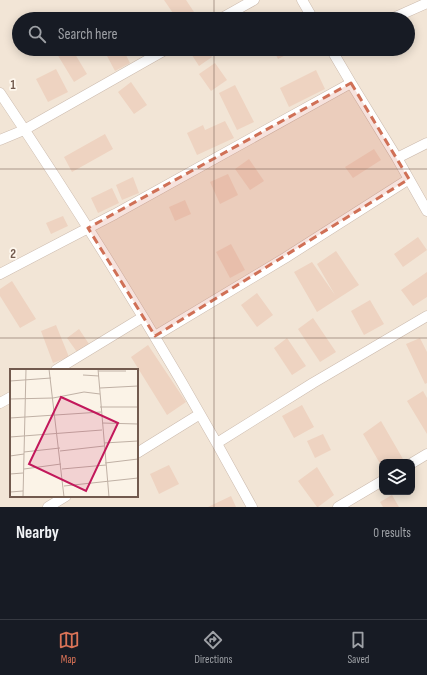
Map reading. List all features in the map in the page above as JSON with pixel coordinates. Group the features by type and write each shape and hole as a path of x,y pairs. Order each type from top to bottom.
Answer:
{"street":[{"path":"233,12 254,0"},
{"path":"302,0 309,12"},
{"path":"407,12 427,3"},
{"path":"0,140 24,130 155,56"},
{"path":"335,56 397,158 427,211"},
{"path":"0,274 88,228 351,83"},
{"path":"0,93 88,228 155,336 252,507"},
{"path":"397,158 427,143"},
{"path":"155,336 285,258 409,179"},
{"path":"217,443 313,383 427,316"},
{"path":"58,369 143,317"},
{"path":"0,403 10,397"},
{"path":"138,451 200,414"},
{"path":"415,461 427,454"},
{"path":"338,507 379,483"},
{"path":"48,507 64,497"}],"highlighted area":[{"path":"351,83 409,179 155,336 88,228"}],"shaded area":[{"path":"0,0 427,0 427,507 0,507"}],"building":[{"path":"164,0 186,0 194,12 172,12"},
{"path":"58,56 76,56 87,74 74,82"},
{"path":"107,56 126,56 130,63 115,71"},
{"path":"193,56 211,56 212,57 199,66"},
{"path":"276,56 284,56 278,59"},
{"path":"215,63 227,80 211,91 199,74"},
{"path":"56,69 68,92 48,102 36,79"},
{"path":"316,70 325,89 289,107 280,88"},
{"path":"131,82 147,105 134,114 118,92"},
{"path":"235,85 254,122 237,130 219,93"},
{"path":"225,121 234,138 197,155 187,133 203,125 205,130"},
{"path":"105,134 113,149 72,172 64,157"},
{"path":"374,149 381,160 353,178 345,167"},
{"path":"249,159 264,181 250,190 235,169"},
{"path":"228,174 238,195 220,204 210,182"},
{"path":"133,177 139,193 122,200 116,185"},
{"path":"112,188 119,203 98,213 91,198"},
{"path":"185,200 191,214 175,221 169,207"},
{"path":"63,216 68,226 51,234 46,223"},
{"path":"418,237 427,250 403,267 394,254"},
{"path":"231,244 245,270 230,278 216,252"},
{"path":"336,251 359,285 317,312 294,272 312,262 335,295 317,264"},
{"path":"427,272 427,297 413,306 401,290"},
{"path":"12,281 36,319 20,328 0,296 0,289"},
{"path":"257,293 273,315 257,327 241,305"},
{"path":"370,300 384,324 364,335 351,311"},
{"path":"313,318 336,352 320,362 298,329"},
{"path":"56,325 69,357 53,363 41,331"},
{"path":"79,329 89,344 77,352 67,338"},
{"path":"287,338 306,366 292,375 274,348"},
{"path":"420,338 427,352 427,383 425,384 406,344"},
{"path":"148,345 186,402 167,415 131,357"},
{"path":"423,391 427,398 427,434 407,401"},
{"path":"302,405 314,427 294,438 282,416"},
{"path":"381,421 403,459 379,459 379,462 363,434"},
{"path":"323,434 331,450 315,458 307,441"},
{"path":"169,465 179,484 159,494 150,474"},
{"path":"317,467 334,495 318,507 298,481"},
{"path":"392,495 399,507 383,507 380,502"},
{"path":"231,496 236,507 208,507"}]}
